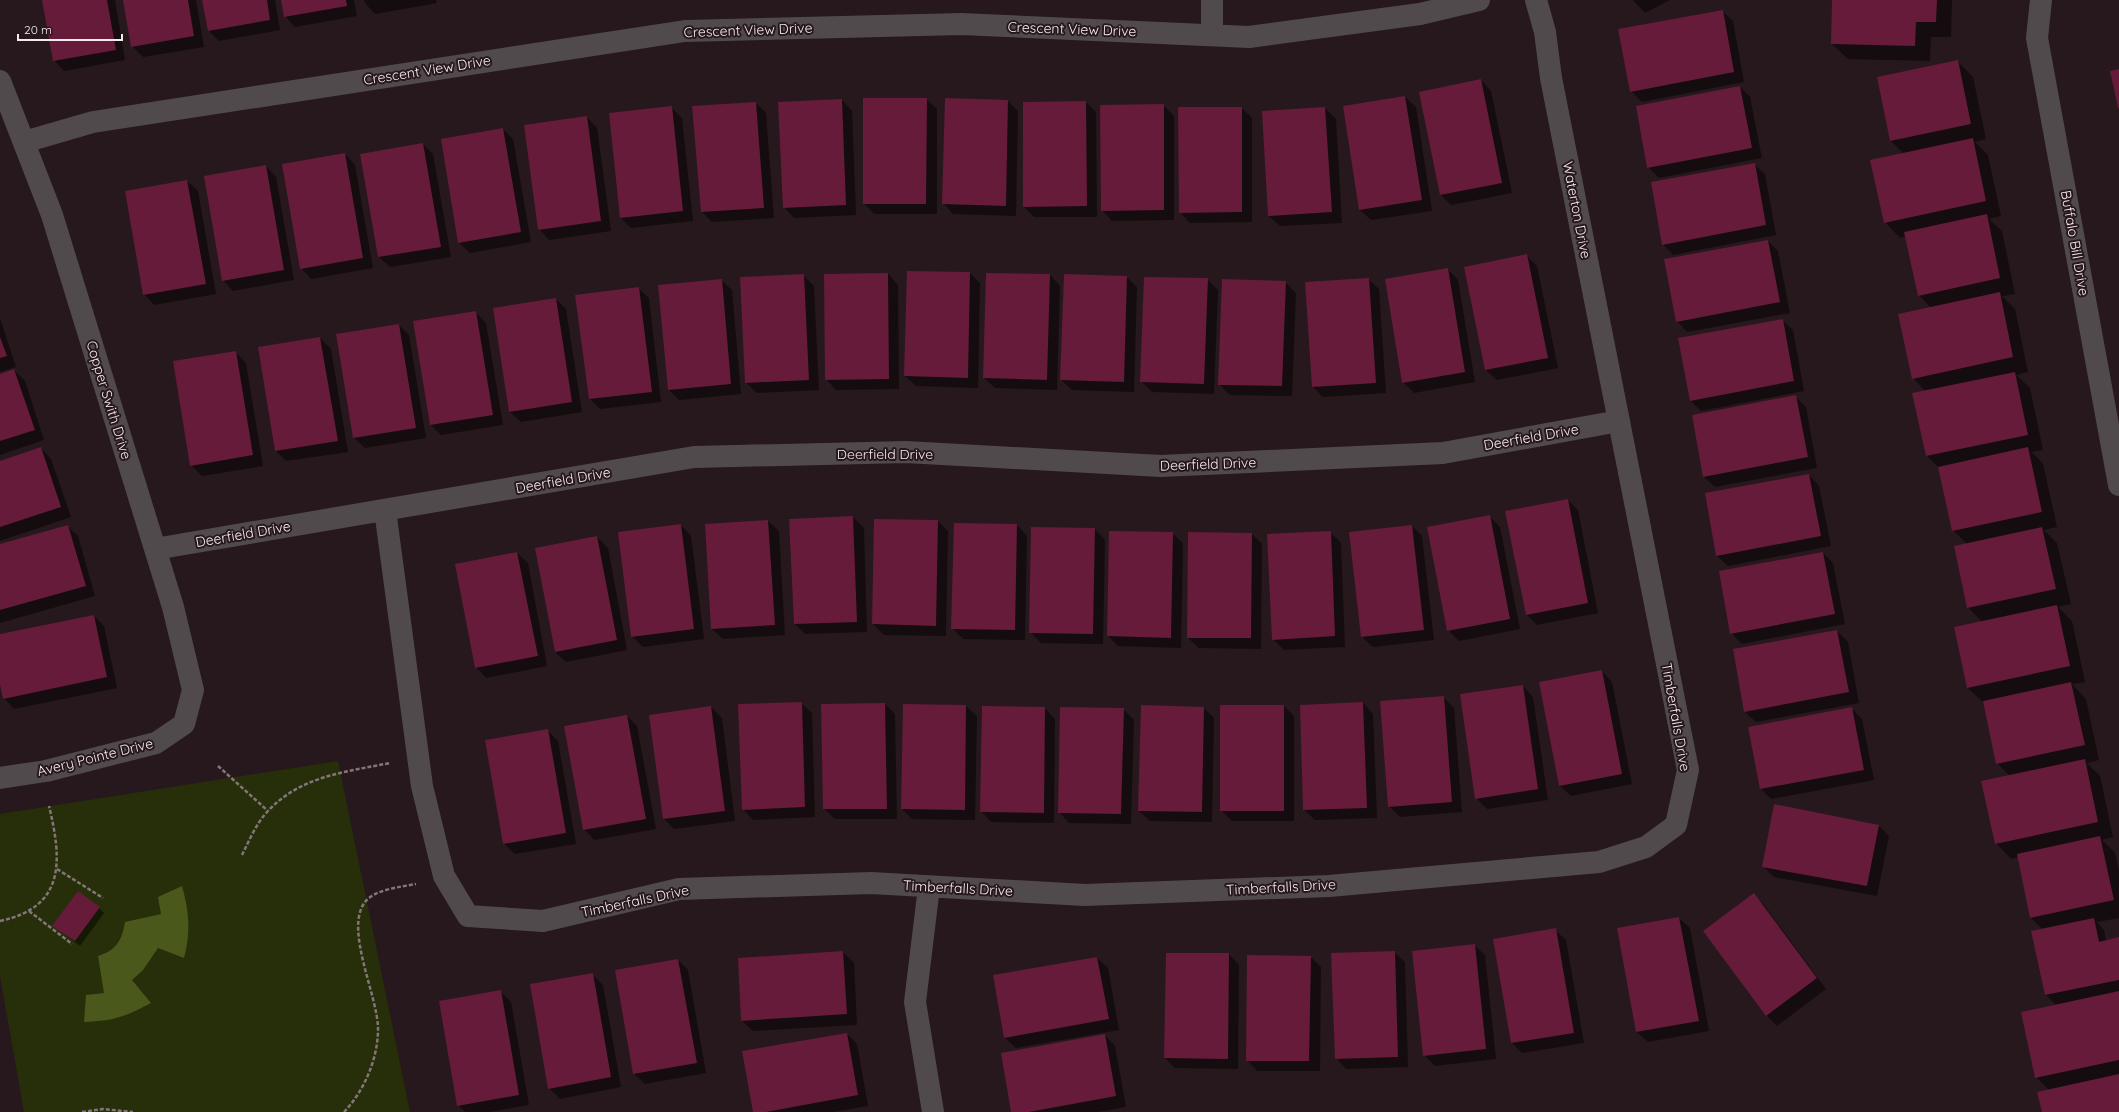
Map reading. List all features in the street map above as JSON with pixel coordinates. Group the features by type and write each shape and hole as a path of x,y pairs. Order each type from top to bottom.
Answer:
{"street":[{"path":"1212,0 1212,35"},
{"name":"Crescent View Drive","path":"24,142 93,122 685,31 961,24 1249,37 1420,14 1479,0"},
{"name":"Waterton Drive","path":"1536,0 1544,32 1551,78 1619,421"},
{"name":"Buffalo Bill Drive","path":"2040,0 2037,38 2118,475"},
{"name":"Copper Swith Drive","path":"0,81 52,215 173,608 193,690 184,724"},
{"name":"Deerfield Drive","path":"155,549 694,458 906,452 1161,466 1443,453 1619,421"},
{"name":"Timberfalls Drive","path":"385,510 422,786 444,876 468,916 543,921 679,889 871,883 1085,895 1329,886 1599,862 1646,847 1676,825 1688,770 1619,421"},
{"name":"Avery Pointe Drive","path":"0,778 46,771 156,743 184,724"},
{"path":"929,887 915,1002 933,1112"}],"path":[{"path":"242,855 254,832 268,811 283,797 306,783 328,776 395,762"},
{"path":"218,766 268,811"},
{"path":"0,921 29,911 47,892 57,870 58,850 49,806"},
{"path":"57,870 103,898"},
{"path":"344,1112 352,1104 374,1062 378,1043 376,1014 363,960 358,931 359,915 365,902 371,896 416,884"},
{"path":"29,911 72,944"},
{"path":"82,1112 103,1109 133,1112"}],"shaded area":[{"path":"338,761 410,1112 24,1112 0,976 0,814"},
{"path":"182,886 188,922 188,939 184,958 158,948 143,970 132,980 151,1003 134,1012 119,1017 103,1021 84,1022 86,995 104,993 98,956 110,951 118,944 125,922 161,914 158,897"}],"building":[{"path":"42,0 107,0 116,50 53,61"},
{"path":"123,0 188,0 194,36 131,47"},
{"path":"202,0 267,0 270,20 208,31"},
{"path":"281,0 346,0 347,6 284,17"},
{"path":"1832,0 1937,0 1936,22 1916,22 1915,46 1831,44"},
{"path":"1723,10 1734,72 1630,92 1618,29"},
{"path":"1958,60 1971,124 1890,141 1877,77"},
{"path":"2119,69 2119,108 2118,108 2110,71"},
{"path":"1481,79 1502,183 1440,195 1419,92"},
{"path":"1740,86 1752,148 1647,168 1636,106"},
{"path":"1405,96 1422,200 1359,210 1343,106"},
{"path":"863,98 927,98 926,204 863,204"},
{"path":"945,98 1008,100 1006,206 942,204"},
{"path":"842,99 846,205 783,208 778,102"},
{"path":"1086,101 1087,206 1023,207 1023,102"},
{"path":"756,102 764,208 701,212 692,106"},
{"path":"1164,104 1164,210 1101,211 1100,105"},
{"path":"672,106 683,211 620,218 609,113"},
{"path":"1178,107 1242,107 1242,212 1179,213"},
{"path":"1325,107 1332,212 1268,216 1262,111"},
{"path":"587,116 601,221 538,230 524,125"},
{"path":"503,128 521,232 458,243 441,139"},
{"path":"1973,138 1986,201 1884,223 1870,160"},
{"path":"423,143 441,247 378,257 360,154"},
{"path":"345,153 363,258 300,269 282,164"},
{"path":"1755,163 1766,225 1662,245 1651,182"},
{"path":"266,165 284,270 222,281 204,176"},
{"path":"187,180 206,284 143,295 125,191"},
{"path":"1987,214 2000,278 1918,296 1904,232"},
{"path":"1768,240 1780,302 1676,322 1664,259"},
{"path":"1527,254 1548,358 1485,370 1464,267"},
{"path":"1448,268 1465,372 1402,383 1385,279"},
{"path":"907,271 970,272 968,378 904,376"},
{"path":"888,273 889,379 825,380 824,274"},
{"path":"986,273 1050,274 1047,380 983,378"},
{"path":"804,274 809,380 745,383 740,277"},
{"path":"1064,274 1127,276 1124,382 1060,380"},
{"path":"1144,277 1208,278 1204,384 1140,382"},
{"path":"1369,278 1376,383 1312,387 1305,282"},
{"path":"722,279 731,384 668,390 658,285"},
{"path":"1222,279 1286,281 1282,386 1218,385"},
{"path":"639,287 652,392 589,399 575,295"},
{"path":"2000,292 2013,357 1912,379 1898,314"},
{"path":"556,298 572,402 509,412 493,308"},
{"path":"476,311 493,415 430,425 413,321"},
{"path":"1783,319 1794,381 1690,401 1678,338"},
{"path":"399,324 416,428 353,438 336,334"},
{"path":"0,337 7,356 0,358"},
{"path":"320,337 338,441 275,451 258,347"},
{"path":"236,351 253,455 190,466 173,361"},
{"path":"14,369 35,430 0,441 0,374"},
{"path":"2015,372 2028,435 1926,456 1912,393"},
{"path":"1796,395 1808,457 1703,477 1692,415"},
{"path":"41,447 61,507 0,527 0,461"},
{"path":"2028,447 2042,512 1952,531 1938,467"},
{"path":"1809,474 1821,536 1716,556 1705,493"},
{"path":"1568,499 1588,603 1526,615 1505,511"},
{"path":"1490,515 1510,619 1447,631 1427,527"},
{"path":"853,516 857,622 794,624 789,519"},
{"path":"874,519 938,520 936,626 872,624"},
{"path":"768,520 775,625 711,629 705,524"},
{"path":"954,523 1017,524 1015,630 951,629"},
{"path":"681,524 694,629 631,637 618,532"},
{"path":"68,525 86,586 0,610 0,544"},
{"path":"1412,525 1424,630 1361,637 1349,532"},
{"path":"1031,527 1095,528 1093,634 1029,633"},
{"path":"2042,527 2056,589 1967,608 1954,546"},
{"path":"1109,531 1173,532 1171,638 1107,636"},
{"path":"1331,531 1335,636 1272,640 1267,534"},
{"path":"1188,532 1252,533 1251,638 1187,638"},
{"path":"597,536 617,640 555,652 535,548"},
{"path":"517,552 538,656 475,668 455,564"},
{"path":"1823,552 1835,614 1730,634 1719,571"},
{"path":"2057,605 2070,666 1967,688 1954,627"},
{"path":"94,615 107,677 3,699 0,684 0,634"},
{"path":"1837,630 1849,692 1744,712 1733,649"},
{"path":"1602,670 1622,774 1559,786 1539,682"},
{"path":"2071,682 2085,745 1996,764 1983,701"},
{"path":"1523,685 1538,789 1475,799 1460,694"},
{"path":"1444,696 1452,802 1388,807 1380,701"},
{"path":"802,702 805,807 742,810 738,704"},
{"path":"1363,702 1367,808 1303,810 1300,705"},
{"path":"885,703 887,809 823,809 821,704"},
{"path":"903,704 966,705 965,810 901,809"},
{"path":"1141,705 1204,707 1202,812 1138,811"},
{"path":"1220,705 1284,705 1284,811 1220,811"},
{"path":"711,706 725,811 663,819 649,715"},
{"path":"982,706 1045,707 1044,813 980,812"},
{"path":"1060,707 1124,708 1121,814 1058,813"},
{"path":"1852,707 1864,770 1760,789 1748,727"},
{"path":"627,715 646,819 583,830 564,726"},
{"path":"548,729 566,833 503,844 485,740"},
{"path":"2085,759 2098,822 1995,844 1981,781"},
{"path":"1774,804 1879,825 1867,886 1762,867"},
{"path":"2100,836 2114,900 2030,918 2017,854"},
{"path":"78,891 100,907 75,941 52,926"},
{"path":"1754,893 1817,978 1766,1016 1703,931"},
{"path":"1679,917 1699,1021 1636,1032 1617,928"},
{"path":"2094,918 2099,942 2119,937 2119,980 2045,995 2031,931"},
{"path":"1556,928 1574,1033 1511,1043 1493,939"},
{"path":"1475,944 1486,1049 1423,1056 1412,951"},
{"path":"843,951 847,1014 741,1021 738,958"},
{"path":"1395,951 1398,1057 1335,1059 1331,953"},
{"path":"1166,953 1229,953 1228,1059 1164,1058"},
{"path":"1247,955 1311,956 1309,1061 1246,1061"},
{"path":"1097,957 1109,1019 1004,1038 993,975"},
{"path":"678,959 697,1063 633,1074 615,970"},
{"path":"593,973 611,1077 548,1089 530,984"},
{"path":"501,990 519,1095 457,1106 439,1001"},
{"path":"2119,991 2119,1060 2035,1078 2021,1012"},
{"path":"847,1033 858,1095 766,1112 753,1112 742,1051"},
{"path":"1105,1034 1116,1096 1029,1112 1011,1112 1001,1053"},
{"path":"2119,1074 2119,1112 2042,1112 2037,1092"}]}
